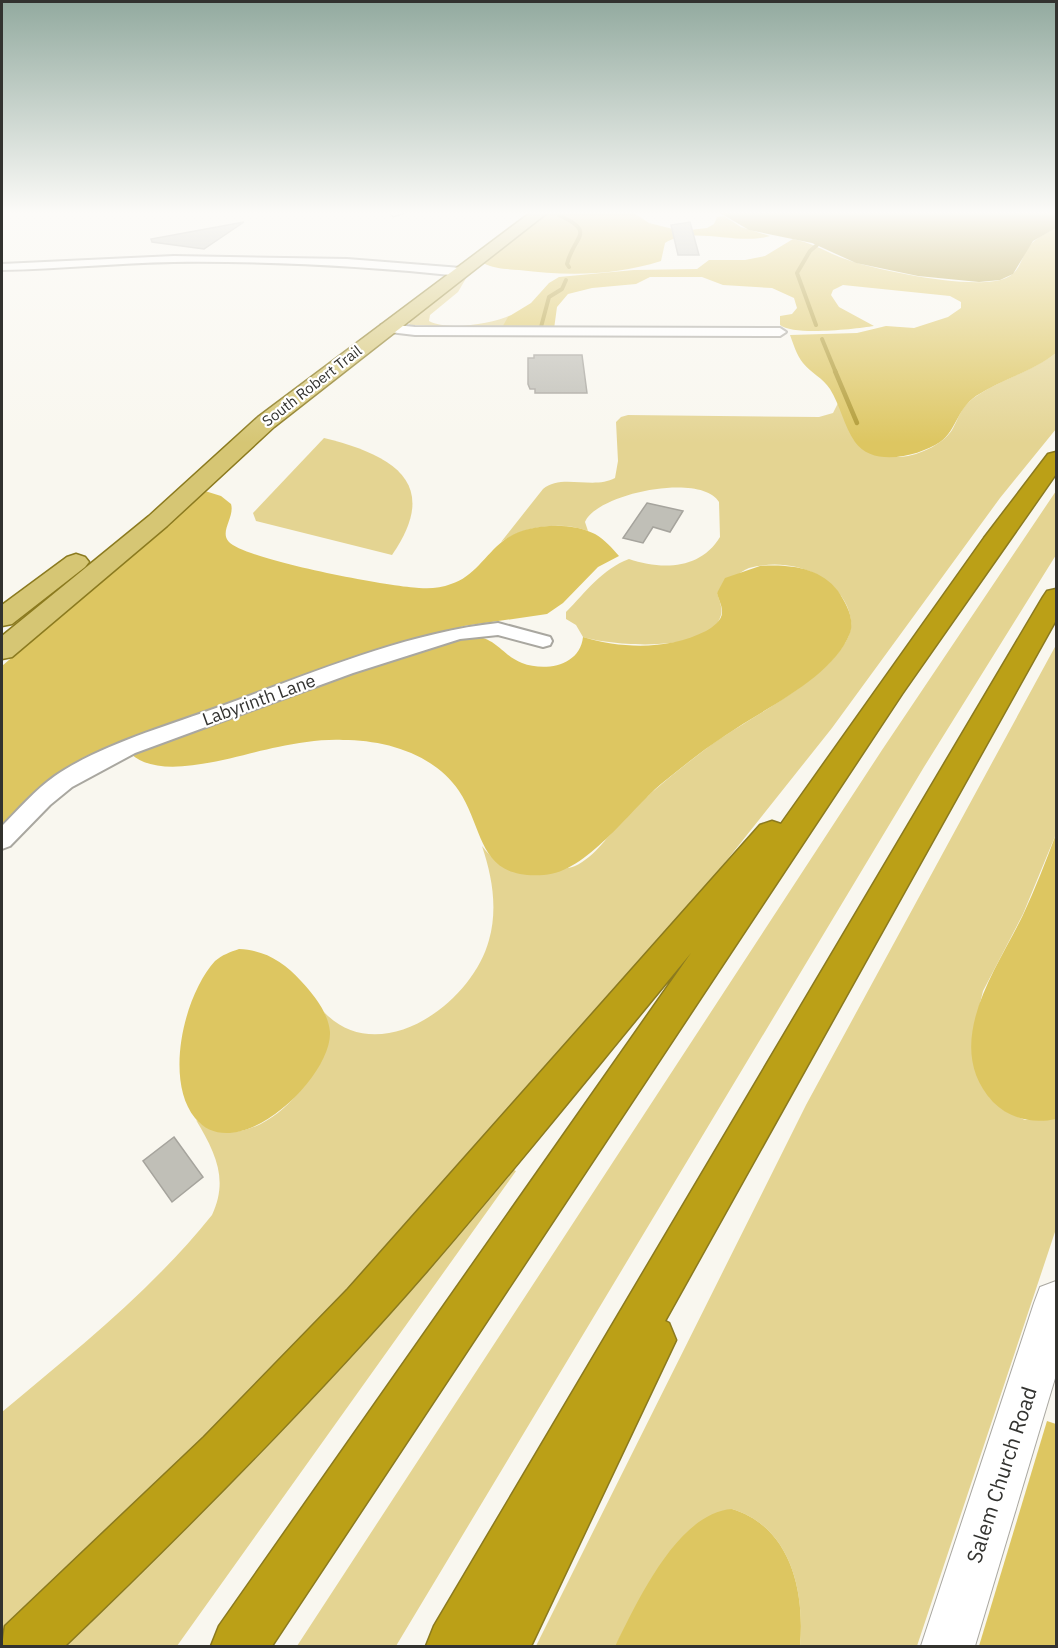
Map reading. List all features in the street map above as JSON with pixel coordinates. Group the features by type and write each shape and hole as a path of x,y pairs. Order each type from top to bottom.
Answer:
{"highway":[{"path":"239,1647 955,596 1056,459"},
{"path":"454,1647 791,1055 1056,597"},
{"path":"25,1647 257,1421 351,1321 477,1180 707,906 857,739"},
{"path":"502,1647 791,1055"}],"main road":[{"name":"South Robert Trail","path":"2,650 158,521 229,453 437,290"},
{"name":"South Robert Trail","path":"2,618 179,484 229,453"}],"street":[{"path":"386,328 415,331 780,332"},
{"name":"Labyrinth Lane","path":"2,840 56,787 82,770 128,748 346,668 459,633 498,629 543,640"},
{"name":"Salem Church Road","path":"948,1647 1056,1303"}],"shaded area":[{"path":"449,290 459,290 430,315 429,321 447,326 458,326 493,321 511,315 501,329 409,325 410,321"},
{"path":"543,290 584,290 568,294 557,307 554,329 501,329 508,317 531,303"},
{"path":"776,290 833,290 831,295 839,307 874,326 825,331 787,328 780,325 780,316 792,314 797,308 794,298"},
{"path":"891,290 1056,290 1056,353 1047,360 976,396 964,407 946,437 931,447 896,457 873,455 863,450 855,442 830,389 806,367 790,335 857,333 886,326 914,328 948,317 961,308 961,302 950,296"},
{"path":"1056,353 1056,429 1000,498 832,728 696,899 339,1308 2,1638 2,1412 85,1343 138,1294 164,1269 212,1215 219,1189 218,1166 209,1143 196,1120 209,1128 222,1132 236,1132 264,1122 287,1105 297,1094 309,1068 324,1012 346,1028 371,1034 396,1032 421,1022 444,1006 464,986 479,964 492,928 493,892 482,846 505,868 522,873 553,871 572,867 582,862 634,809 675,773 723,737 787,696 827,665 841,649 850,632 851,622 847,606 830,583 806,570 792,566 763,565 741,572 717,593 721,615 713,628 699,636 659,644 615,643 583,637 576,625 566,619 566,612 595,582 619,563 629,559 667,566 702,556 720,537 719,502 709,493 693,488 672,487 650,490 609,502 594,512 585,522 588,531 567,526 543,527 521,532 501,542 543,489 559,482 597,483 615,478 618,461 616,422 628,415 819,417 833,413 838,403 859,446 895,457 910,455 934,446 947,436 963,409 975,397"},
{"path":"324,438 371,453 403,476 411,491 412,509 406,530 392,555 256,521 253,513"},
{"path":"205,491 221,496 231,504 226,538 241,549 289,564 379,583 435,588 459,581 503,541 523,530 535,527 561,526 585,530 605,541 619,556 598,567 563,603 547,614 464,626 343,663 34,795 2,828 2,666"},
{"path":"1056,491 1056,555 924,767 396,1646 297,1646 882,750"},
{"path":"760,566 803,569 831,583 844,601 851,617 850,633 841,649 813,678 717,741 685,765 648,796 591,852 560,871 544,875 522,874 506,869 495,861 486,850 467,806 449,778 423,759 392,746 359,741 318,741 278,747 202,764 181,766 162,766 145,762 131,754 390,660 467,638 484,638 522,663 541,667 560,664 575,655 583,637 614,644 645,646 676,642 706,631 717,623 722,609 717,593 725,578"},
{"path":"1056,645 1056,834 1023,914 983,991 972,1037 975,1065 990,1098 1005,1111 1025,1120 1056,1119 1056,1229 917,1646 800,1646 800,1604 790,1564 781,1546 768,1530 752,1518 732,1509 674,1547 644,1593 615,1646 536,1646 806,1105"},
{"path":"1056,834 1056,1119 1039,1121 1014,1116 993,1102 978,1080 972,1056 972,1032 978,1007 988,983 1023,915"},
{"path":"239,949 273,958 295,974 320,1004 330,1032 326,1051 316,1072 299,1093 279,1111 256,1125 234,1133 213,1131 195,1118 186,1102 181,1082 180,1061 187,1016 204,976 215,961"},
{"path":"510,1168 516,1171 177,1646 58,1646 238,1468"},
{"path":"1047,1421 1056,1424 1056,1646 979,1646"},
{"path":"732,1509 752,1518 768,1530 781,1546 790,1564 800,1604 800,1646 615,1646 647,1585 677,1543 694,1526 712,1514"}],"building":[{"path":"534,355 582,355 587,393 535,393 535,389 530,389 528,384 528,358 534,358"},
{"path":"647,503 683,511 670,532 653,527 643,543 623,538"},
{"path":"174,1137 203,1177 172,1202 143,1161"}],"waterway":[{"path":"541,327 549,297 561,290"},
{"path":"803,290 816,325"},
{"path":"822,339 836,373"},
{"path":"835,371 857,423"}]}
